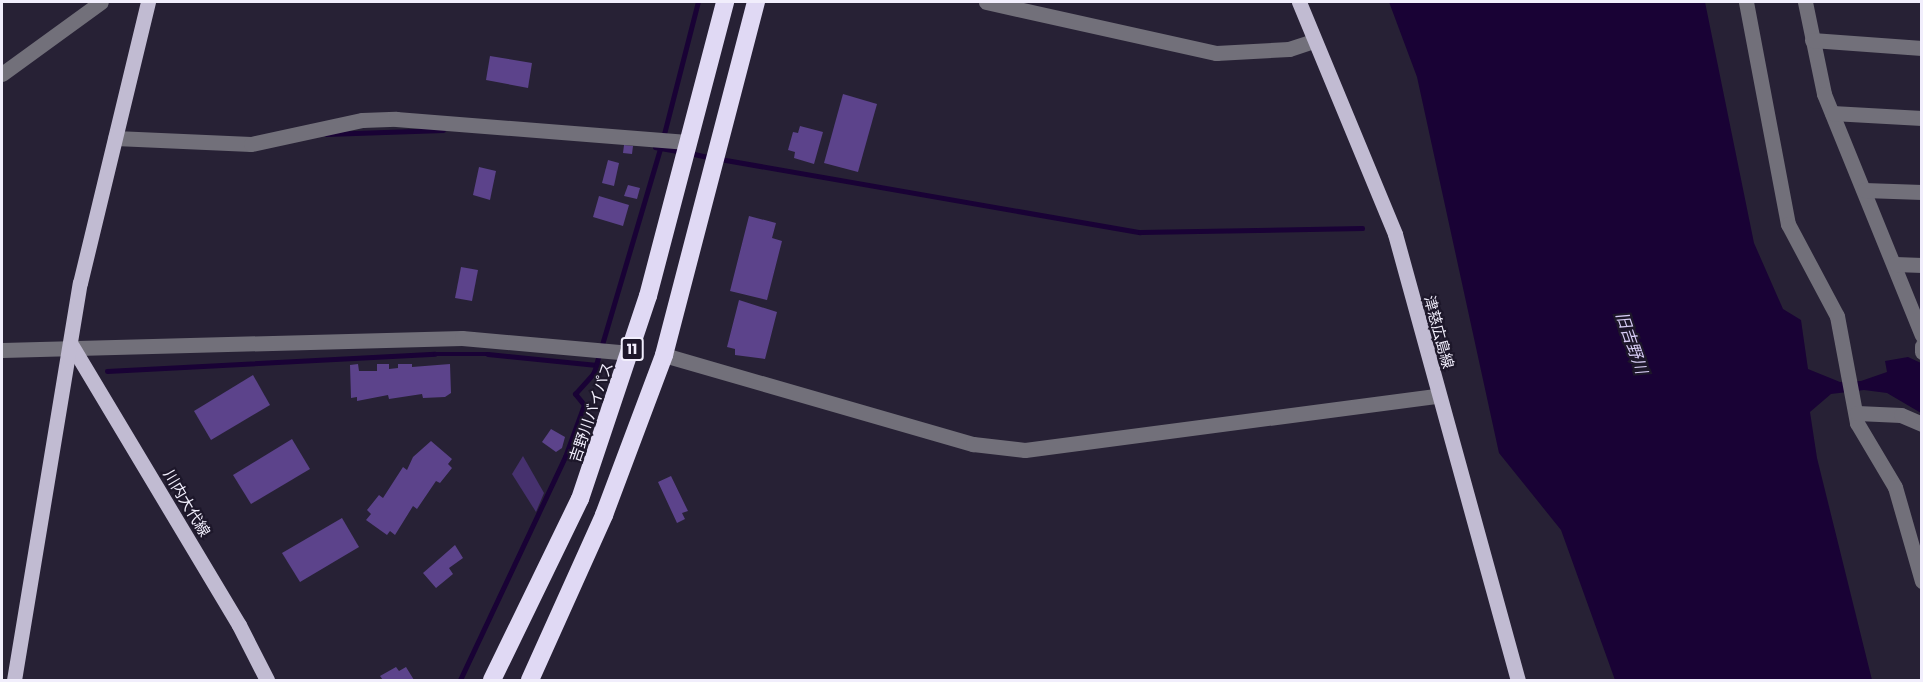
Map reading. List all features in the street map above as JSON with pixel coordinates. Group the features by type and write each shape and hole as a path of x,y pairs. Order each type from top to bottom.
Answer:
{"highway":[{"name":"吉野川バイパス","path":"492,681 580,499 630,353 725,2"},
{"name":"11","path":"530,681 604,515 664,355 756,2"}],"main road":[{"path":"14,681 72,346 80,283 148,2"},
{"name":"津慈広島線","path":"1299,2 1395,234 1437,396 1518,681"},
{"name":"川内大代線","path":"72,346 239,625 267,681"}],"street":[{"path":"2,74 101,2"},
{"path":"986,2 1216,53 1289,50 1314,41"},
{"path":"1746,2 1788,224 1837,316 1851,398 1857,413 1857,423 1895,487 1922,581"},
{"path":"1805,2 1812,40 1832,113 1922,335"},
{"path":"1812,40 1922,48"},
{"path":"1832,113 1922,118"},
{"path":"115,138 251,144 362,120 396,118 687,142"},
{"path":"1864,190 1922,192"},
{"path":"1895,264 1922,265"},
{"path":"2,350 72,346 462,338 630,353"},
{"path":"1922,346 1922,352"},
{"path":"664,355 973,444 1024,450 1437,396"},
{"path":"1857,413 1901,415 1922,424"}],"shaded area":[{"path":"523,456 544,493 536,512 512,474"}],"water":[{"name":"旧吉野川","path":"1389,2 1705,2 1754,243 1783,309 1801,320 1808,369 1840,382 1861,381 1887,372 1885,361 1908,357 1921,363 1921,413 1887,393 1864,390 1831,394 1810,412 1817,458 1872,680 1615,680 1561,530 1499,453 1417,77"}],"building":[{"path":"490,56 532,63 528,88 486,80"},
{"path":"843,94 877,104 858,172 824,163"},
{"path":"800,126 823,132 814,164 794,158 795,152 788,150 793,132 798,133"},
{"path":"624,145 633,146 632,154 623,153"},
{"path":"608,160 619,163 614,186 602,183"},
{"path":"479,167 496,171 490,200 473,195"},
{"path":"628,185 640,188 637,199 624,196"},
{"path":"599,196 629,205 623,226 593,217"},
{"path":"749,216 776,223 772,238 782,241 767,300 730,291"},
{"path":"461,267 478,270 472,301 455,298"},
{"path":"739,300 777,312 765,359 735,355 735,349 727,347"},
{"path":"358,364 359,371 377,371 377,364 389,364 389,369 398,368 398,364 412,364 412,367 450,364 451,393 445,397 423,398 422,394 389,399 388,395 357,401 357,397 351,398 350,365"},
{"path":"253,375 270,405 211,440 194,411"},
{"path":"551,429 565,437 562,448 556,452 542,442"},
{"path":"292,439 310,469 251,504 233,475"},
{"path":"431,441 452,459 448,464 452,468 440,483 436,481 417,509 413,506 395,535 390,531 387,535 366,520 371,514 367,510 379,495 383,498 403,467 407,470 413,457"},
{"path":"671,476 688,511 682,513 685,519 677,523 658,482"},
{"path":"342,518 359,547 300,582 282,553"},
{"path":"455,545 463,558 449,568 453,574 436,588 423,573"},
{"path":"396,667 399,671 406,667 414,680 383,680 380,676"}],"waterway":[{"path":"663,138 698,2"},
{"path":"326,134 443,130"},
{"path":"107,371 435,354 488,354 596,365 661,146"},
{"path":"655,147 682,152"},
{"path":"690,153 711,158"},
{"path":"720,159 1140,232 1362,228"},
{"path":"460,680 565,457 584,405 575,394 593,374 597,364"}]}
